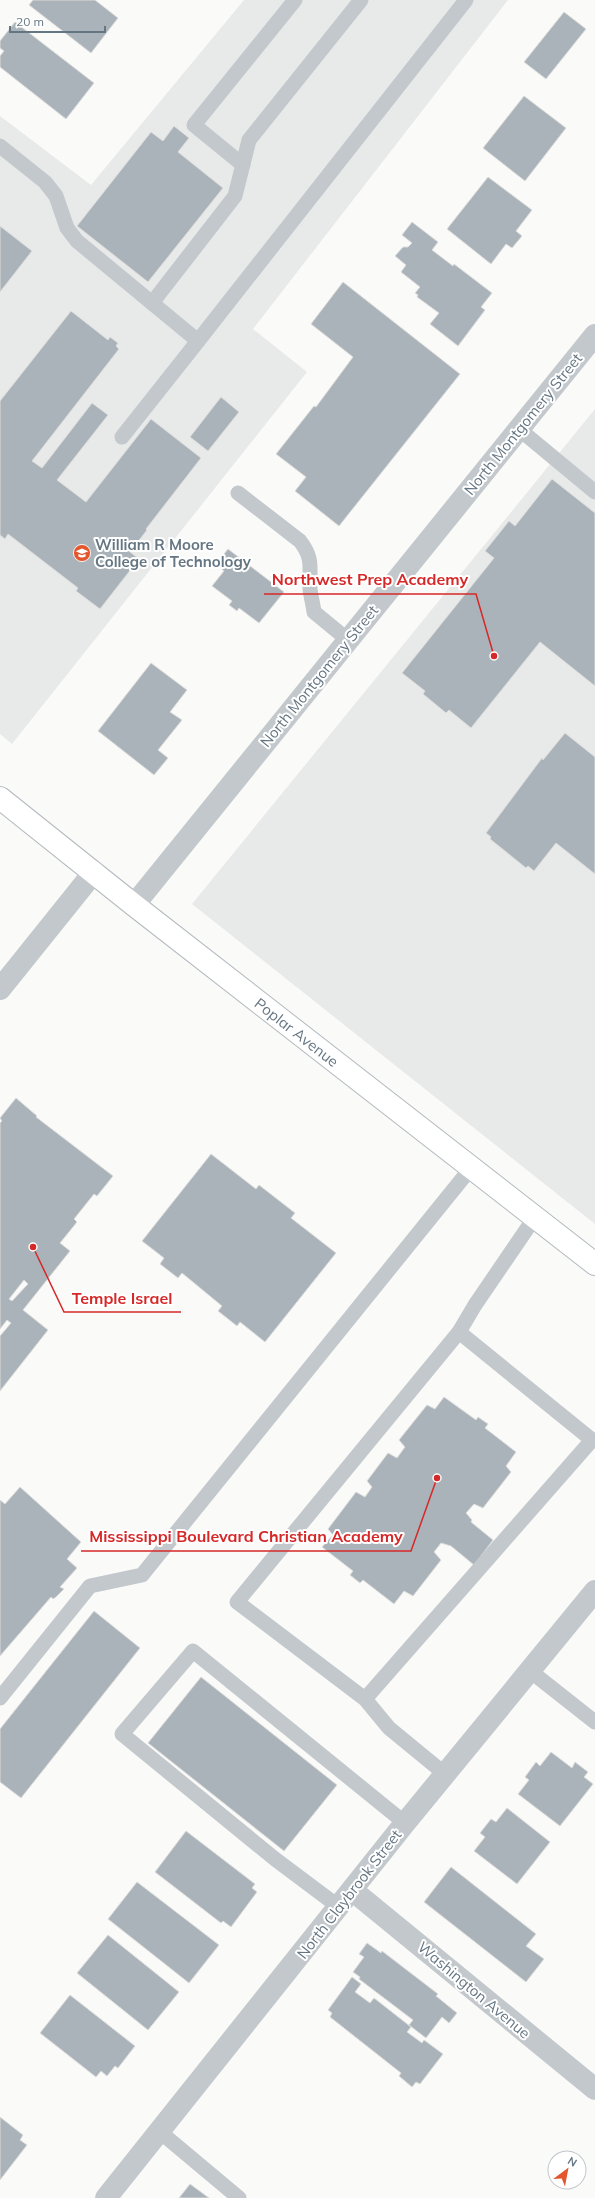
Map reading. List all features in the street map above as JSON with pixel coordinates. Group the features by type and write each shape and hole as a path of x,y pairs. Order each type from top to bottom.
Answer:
{"main road":[{"name":"Poplar Avenue","path":"0,798 134,905 595,1264"}],"street":[{"name":"North Montgomery Street","path":"134,905 595,335"},
{"path":"0,989 94,872"},
{"name":"North Claybrook Street","path":"106,2198 529,1670 593,1598"},
{"name":"Washington Avenue","path":"352,1890 595,2089"}],"lane":[{"path":"243,165 194,125 295,0"},
{"path":"152,303 235,196 249,140 360,0"},
{"path":"122,437 466,0"},
{"path":"0,146 45,182 56,196 67,228 77,241 198,341"},
{"path":"519,429 595,492"},
{"path":"238,493 300,541 307,550 311,563 310,589 314,612 348,640"},
{"path":"0,1698 90,1586 142,1575 471,1168"},
{"path":"445,1774 389,1728 365,1699 237,1602 459,1332 475,1304 535,1217"},
{"path":"365,1699 592,1440 459,1332"},
{"path":"338,1907 275,1859 122,1734 193,1651 405,1823"},
{"path":"529,1670 595,1722"},
{"path":"159,2131 239,2198"}],"shaded area":[{"name":"William R Moore College of Technology","path":"244,0 508,0 253,329 307,372 12,744 0,734 0,116 91,185"},
{"path":"595,409 595,1224 192,904"}],"building":[{"path":"33,0 95,0 118,18 91,53 29,5"},
{"path":"564,12 586,29 546,79 524,62"},
{"path":"15,22 94,83 66,119 0,67 0,56 4,51 0,48 0,41"},
{"path":"524,96 566,128 525,181 483,148"},
{"path":"174,126 189,138 178,152 223,188 148,282 77,226 151,132 163,141"},
{"path":"488,177 532,210 516,231 522,236 512,248 506,244 491,264 447,229"},
{"path":"412,222 438,242 432,250 453,266 454,264 492,293 481,307 485,310 458,346 430,324 439,313 417,297 418,295 415,293 420,287 401,272 406,265 395,256 403,247 408,247 412,243 402,235"},
{"path":"0,226 32,251 0,292"},
{"path":"343,282 460,374 339,526 295,491 306,477 276,454 314,406 316,407 353,357 311,324"},
{"path":"71,311 108,340 110,337 118,343 116,346 119,349 32,461 42,468 92,403 108,415 57,480 86,502 151,419 201,458 130,552 139,559 100,609 76,591 78,588 8,534 5,539 0,535 0,401"},
{"path":"221,397 239,412 208,451 190,437"},
{"path":"552,479 595,513 595,686 540,642 471,728 449,710 446,713 423,694 425,691 402,673 494,558 485,551 509,521 515,526"},
{"path":"228,549 284,592 259,623 239,608 237,611 229,605 232,601 212,586 224,571 216,564"},
{"path":"151,663 187,690 170,712 182,720 158,750 168,758 154,775 98,731"},
{"path":"565,733 595,757 595,874 556,843 534,871 528,866 526,868 490,839 491,837 486,833 542,758 543,760"},
{"path":"16,1098 37,1116 36,1117 113,1176 97,1196 94,1194 74,1219 77,1222 60,1243 70,1251 23,1310 48,1330 0,1391 0,1336 11,1323 7,1320 0,1329 0,1123 2,1121 0,1118","holes":["24,1280 28,1284 12,1301 9,1299"]},
{"path":"211,1154 256,1189 259,1185 295,1213 291,1218 336,1253 265,1342 240,1322 237,1326 218,1311 222,1306 182,1273 178,1278 160,1264 164,1258 142,1241"},
{"path":"444,1397 476,1420 478,1417 488,1424 485,1428 516,1452 506,1466 511,1472 483,1508 474,1504 466,1513 472,1520 471,1522 493,1540 474,1565 451,1546 441,1543 434,1552 441,1560 413,1596 404,1591 394,1604 363,1580 360,1583 350,1575 353,1571 322,1547 333,1535 328,1529 356,1492 365,1497 372,1487 367,1481 388,1453 397,1458 405,1447 399,1440 427,1405 435,1409"},
{"path":"20,1487 81,1542 67,1559 77,1568 60,1587 64,1589 53,1599 51,1597 0,1656 0,1500 5,1504"},
{"path":"94,1611 140,1648 21,1798 0,1782 0,1729"},
{"path":"201,1677 337,1785 284,1851 148,1743"},
{"path":"551,1752 572,1768 575,1762 588,1772 584,1777 593,1784 560,1826 518,1794 529,1780 525,1777 536,1762 540,1766"},
{"path":"507,1808 550,1842 517,1884 474,1851 485,1837 480,1833 491,1819 496,1822"},
{"path":"186,1831 255,1884 252,1888 257,1892 231,1927 223,1921 221,1923 155,1872"},
{"path":"451,1867 536,1934 526,1946 544,1959 526,1982 424,1902"},
{"path":"137,1882 219,1945 189,1983 108,1919"},
{"path":"108,1935 179,1992 148,2030 77,1973"},
{"path":"367,1943 381,1953 382,1951 438,1994 436,1996 457,2013 449,2023 442,2017 426,2038 409,2025 413,2020 359,1979 360,1977 353,1972 364,1957 359,1954"},
{"path":"352,1977 361,1984 355,1992 370,2003 374,1998 411,2027 407,2032 422,2043 424,2040 443,2054 420,2084 416,2082 412,2087 399,2076 401,2073 330,2017 332,2013 328,2010"},
{"path":"70,1995 135,2046 118,2068 115,2066 107,2076 101,2071 96,2077 40,2033"},
{"path":"0,2117 23,2135 20,2140 27,2145 0,2180"},
{"path":"190,2184 209,2198 179,2198"}],"place":[{"name":"William R Moore College of Technology","path":"82,553"},
{"name":"Northwest Prep Academy","path":"494,656"},
{"name":"Temple Israel","path":"33,1247"},
{"name":"Mississippi Boulevard Christian Academy","path":"437,1478"}]}
